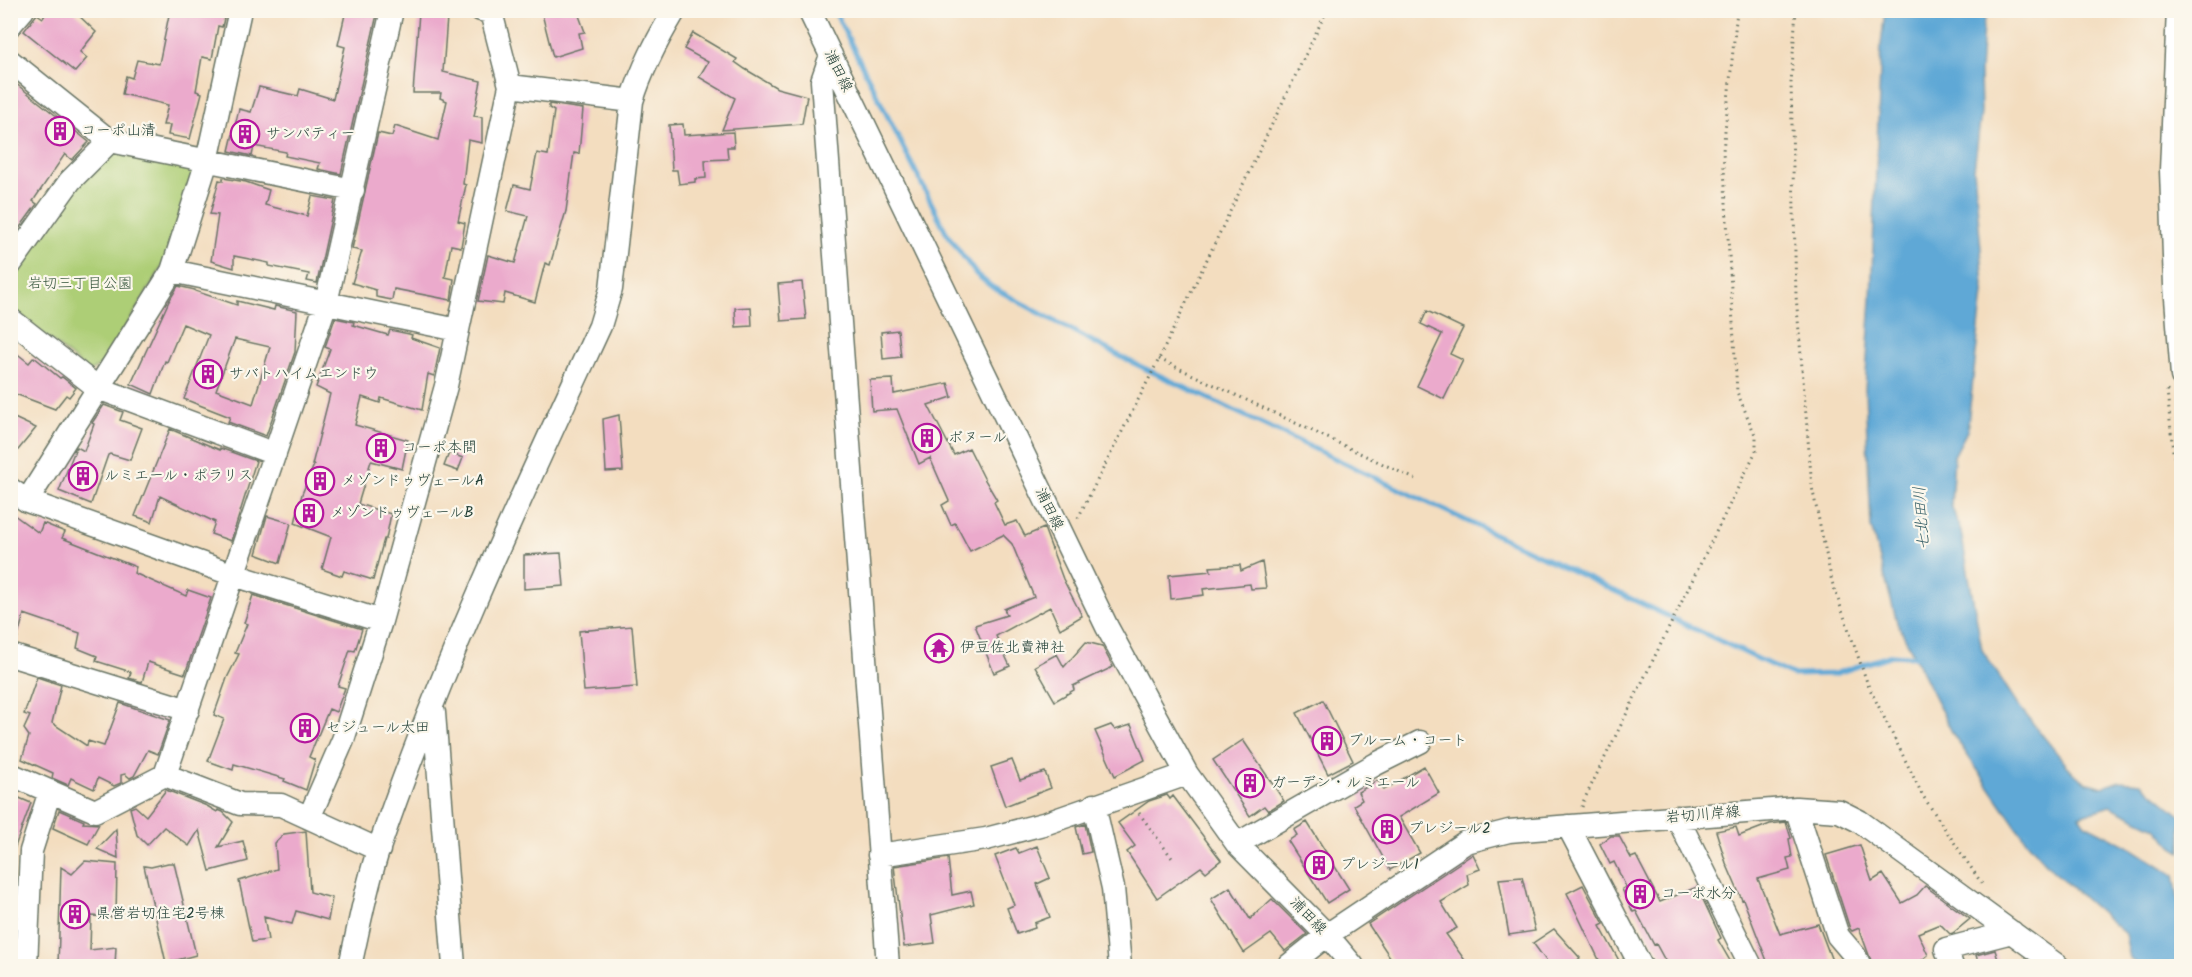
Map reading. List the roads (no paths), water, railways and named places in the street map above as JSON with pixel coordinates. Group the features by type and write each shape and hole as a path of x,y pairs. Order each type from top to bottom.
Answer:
{"street":[{"path":"10,25 23,10"},
{"path":"240,10 207,161 172,271 98,388 19,495 234,575 381,621"},
{"path":"10,774 95,811 165,775 326,303 392,10"},
{"path":"309,818 343,740 381,621 446,386 510,86 491,12 480,10"},
{"path":"350,966 379,850 433,705 503,537 600,326 611,289 632,101 638,81 655,44 675,10"},
{"name":"浦田線","path":"809,10 1065,543 1107,627 1187,774 1237,844 1327,935 1353,966"},
{"path":"2178,10 2171,170 2181,376"},
{"path":"831,55 822,81 888,966"},
{"path":"10,61 110,141 353,190"},
{"path":"510,86 632,101"},
{"path":"10,265 70,181 110,141"},
{"path":"172,271 458,330"},
{"path":"10,319 98,388 275,454"},
{"path":"10,655 188,710"},
{"path":"433,705 454,966"},
{"path":"1237,844 1420,742"},
{"path":"879,855 986,839 1047,823 1187,774"},
{"path":"165,775 240,804 281,805 379,850"},
{"path":"26,966 31,851 50,791"},
{"path":"1094,805 1113,888 1120,966"},
{"path":"1796,808 1838,936 1855,956 1860,966"},
{"name":"岩切川岸線","path":"1288,966 1327,935 1466,842 1509,831 1796,808 1839,811 1860,821 2058,966"},
{"path":"1677,817 1751,966"},
{"path":"1574,826 1641,966"},
{"path":"1952,966 1946,949 2012,932"}],"water":[{"name":"七北田川","path":"1885,11 1988,11 1983,25 1980,72 1981,113 1974,169 1984,285 1967,431 1954,456 1951,505 1961,532 1982,650 2018,705 2073,773 2088,783 2103,787 2120,781 2141,783 2181,816 2181,852 2173,847 2156,828 2110,806 2079,816 2085,824 2128,846 2174,875 2181,917 2181,966 2138,966 2130,958 2125,934 2053,871 2024,838 1953,734 1897,622 1871,527 1865,390 1881,45"}],"waterway":[{"path":"834,10 947,234 976,274 992,287 1127,360 1792,675 1834,674 1892,655 1922,657"}],"place":[{"name":"コーポ山清","path":"60,131"},
{"name":"サンパティー","path":"245,134"},
{"name":"サバトハイムエンドウ","path":"208,374"},
{"name":"ボヌール","path":"927,438"},
{"name":"コーポ本間","path":"381,448"},
{"name":"ルミエール・ポラリス","path":"83,476"},
{"name":"メゾンドゥヴェールA","path":"320,481"},
{"name":"メゾンドゥヴェールB","path":"309,513"},
{"name":"伊豆佐北賣神社","path":"939,648"},
{"name":"セジュール太田","path":"305,728"},
{"name":"ブルーム・コート","path":"1327,741"},
{"name":"ガーデン・ルミエール","path":"1250,783"},
{"name":"プレジール2","path":"1387,829"},
{"name":"プレジール1","path":"1319,865"},
{"name":"コーポ水分","path":"1640,894"},
{"name":"県営岩切住宅2号棟","path":"75,914"}],"park label":[{"name":"岩切三丁目公園","path":"80,284"}]}
